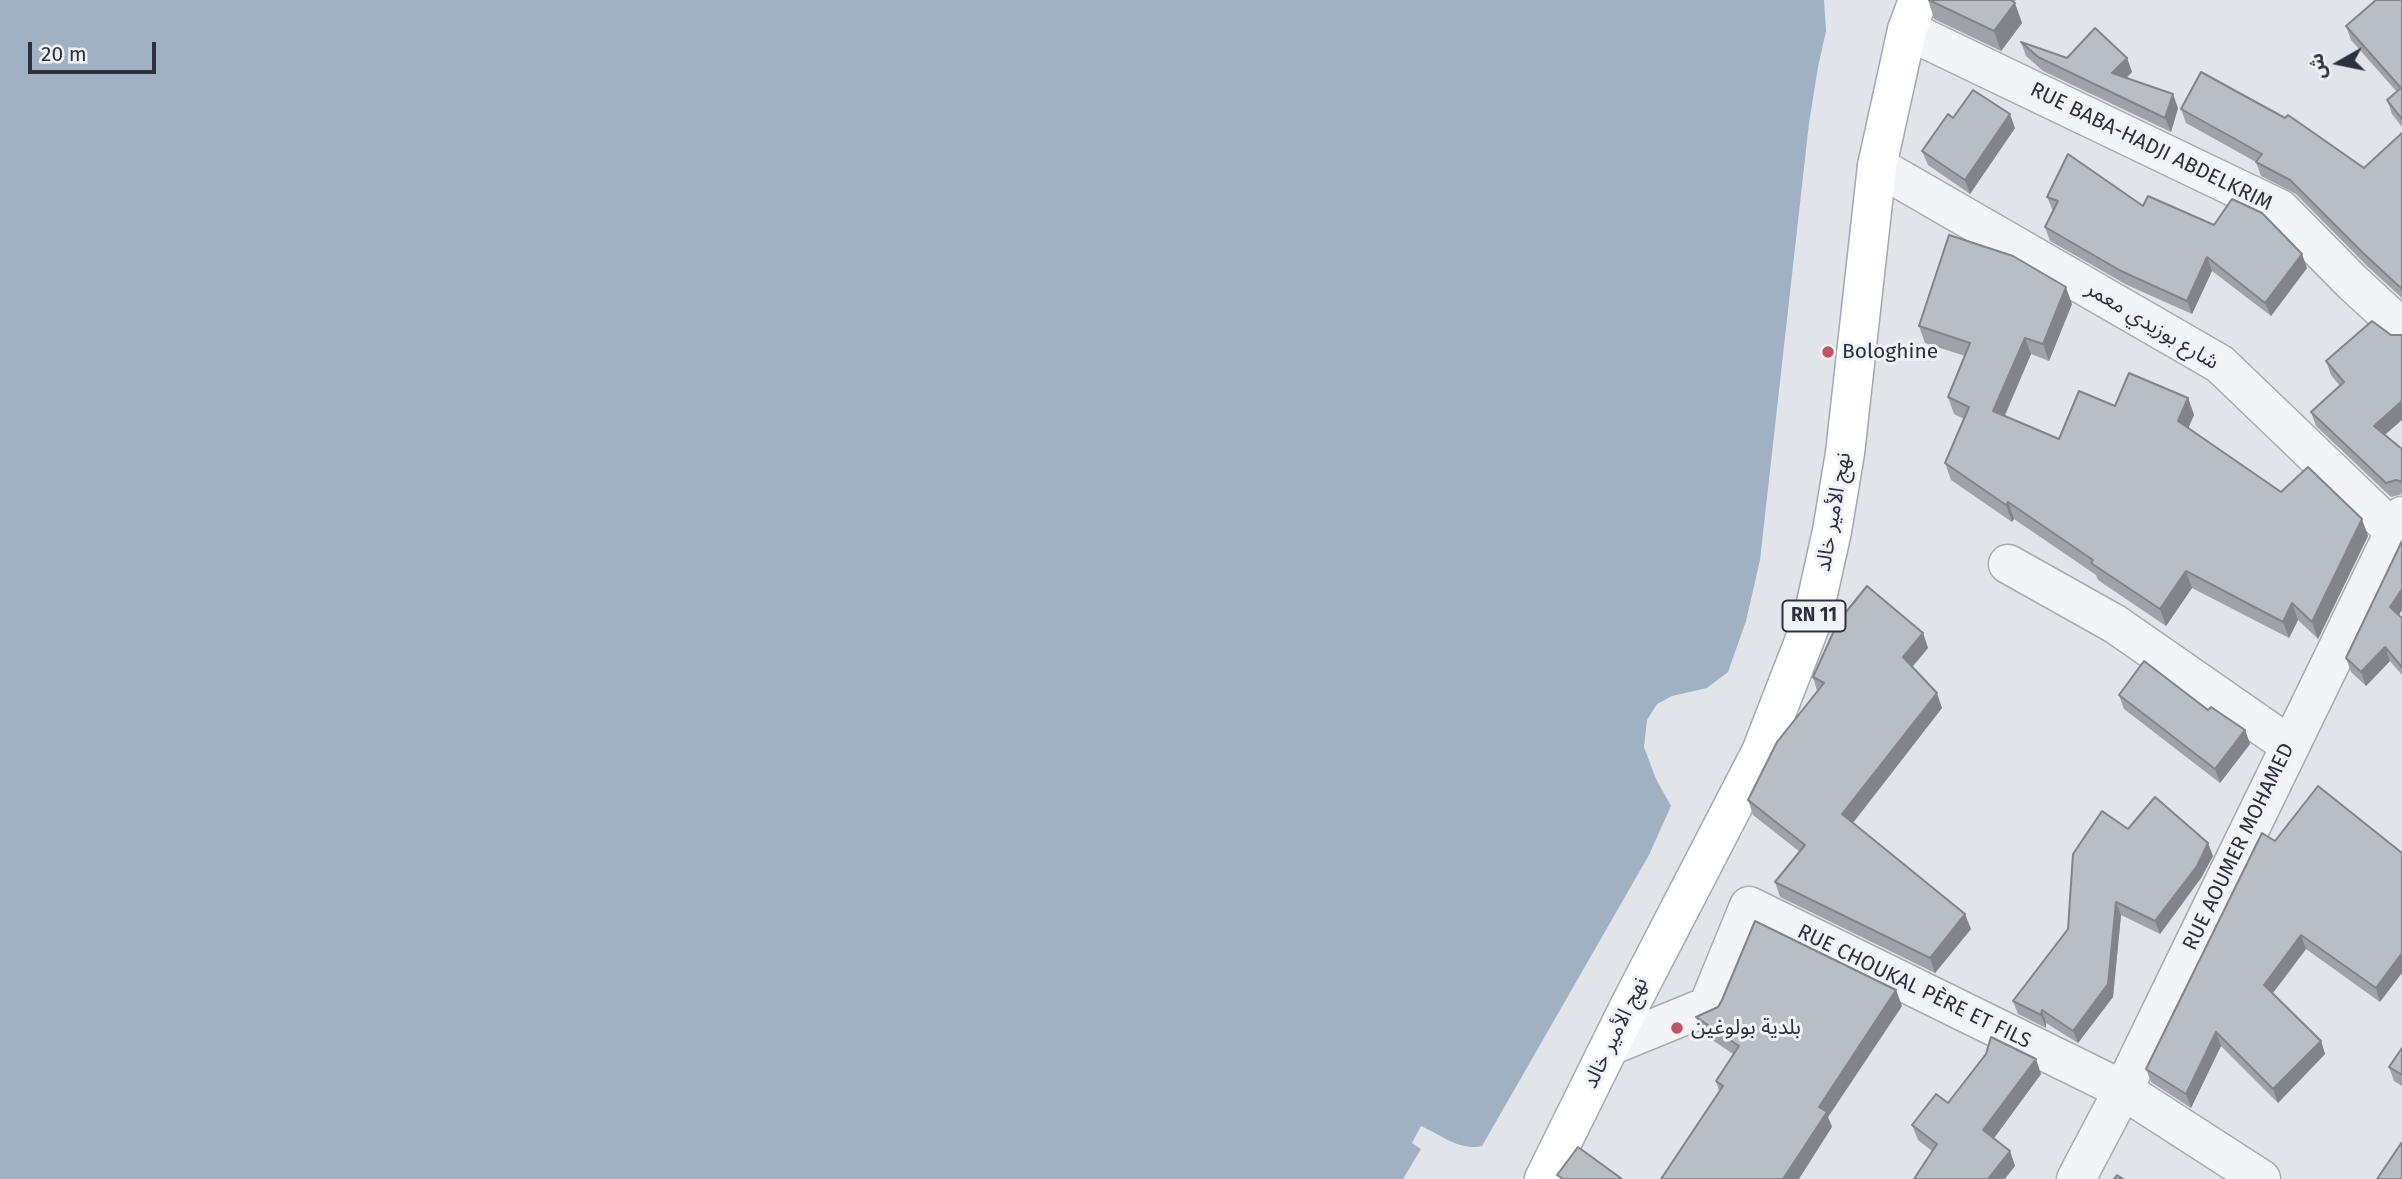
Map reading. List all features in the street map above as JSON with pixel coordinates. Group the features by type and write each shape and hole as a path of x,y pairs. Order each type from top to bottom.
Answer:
{"main road":[{"name":"نهج الأمير خالد","path":"1544,1179 1761,752 1812,621 1832,531 1845,453 1877,166 1912,15"}],"street":[{"name":"RUE BABA-HADJI ABDELKRIM","path":"1912,15 2280,209 2402,328"},
{"name":"شارع بوزيدي معمر","path":"1877,166 2220,365 2398,523"},
{"name":"RUE AOUMER MOHAMED","path":"2076,1179 2123,1090 2398,523"},
{"path":"2008,564 2115,624 2289,745"},
{"name":"RUE CHOUKAL PÈRE ET FILS","path":"1610,1046 1708,1006 1749,906 2123,1090 2261,1179"}],"water":[{"path":"0,0 1824,0 1826,31 1809,123 1760,560 1746,621 1728,672 1707,688 1672,696 1657,704 1647,720 1644,747 1656,779 1671,806 1649,855 1482,1146 1458,1144 1421,1126 1412,1143 1421,1149 1403,1179 0,1179"}],"building":[{"path":"1929,0 2011,0 2015,3 1994,31"},
{"path":"2376,0 2402,0 2402,119 2387,100 2401,88 2346,26"},
{"path":"2095,28 2127,58 2112,73 2173,94 2165,118 2038,57 2021,42 2067,58"},
{"path":"2201,72 2285,118 2288,115 2364,168 2402,133 2402,289 2290,180 2256,162 2262,154 2181,109"},
{"path":"1973,90 2010,114 1965,180 1922,151 1948,114 1953,118"},
{"path":"2068,154 2143,206 2148,196 2214,225 2232,199 2262,213 2302,254 2265,303 2207,257 2187,301 2121,271 2045,227 2058,201 2047,197"},
{"path":"1949,235 2013,256 2066,287 2043,344 2025,338 1993,411 2059,439 2079,391 2115,406 2129,373 2188,398 2178,421 2281,492 2308,467 2362,519 2312,622 2292,603 2283,622 2186,571 2160,609 2091,563 2093,560 2008,502 2006,505 1945,463 1969,407 1948,397 1970,343 1919,326"},
{"path":"2372,321 2391,335 2402,335 2402,401 2374,426 2402,449 2402,482 2396,480 2386,483 2311,412 2344,382 2326,361"},
{"path":"2402,541 2402,589 2390,607 2402,618 2402,667 2385,647 2361,672 2346,658"},
{"path":"1867,586 1923,633 1903,657 1937,693 1842,814 1965,914 1930,958 1775,882 1805,845 1748,800 1777,742 1824,683 1813,677 1838,622"},
{"path":"2144,661 2208,710 2211,707 2245,730 2215,769 2119,695"},
{"path":"2318,786 2402,853 2402,953 2376,988 2301,935 2264,985 2321,1041 2273,1089 2216,1032 2186,1094 2146,1069 2262,833 2275,841"},
{"path":"2155,797 2208,843 2197,866 2155,921 2116,902 2108,984 2073,1031 2042,1010 2041,1015 2013,1001 2068,929 2073,854 2102,811 2128,829"},
{"path":"1755,921 1896,990 1819,1107 1827,1112 1783,1179 1661,1179 1723,1086 1716,1081 1739,1046 1696,1017 1718,1007"},
{"path":"1991,1037 2036,1059 1983,1130 2010,1151 1988,1179 1914,1179 1937,1144 1912,1125 1936,1094 1948,1103 1986,1054"},
{"path":"2402,1048 2402,1075 2389,1067"},
{"path":"2402,1142 2402,1179 2377,1179"},
{"path":"1578,1147 1622,1179 1563,1179 1557,1175"}],"place":[{"name":"Bologhine","path":"1828,352"},
{"name":"بلدية بولوغين","path":"1677,1028"}]}
